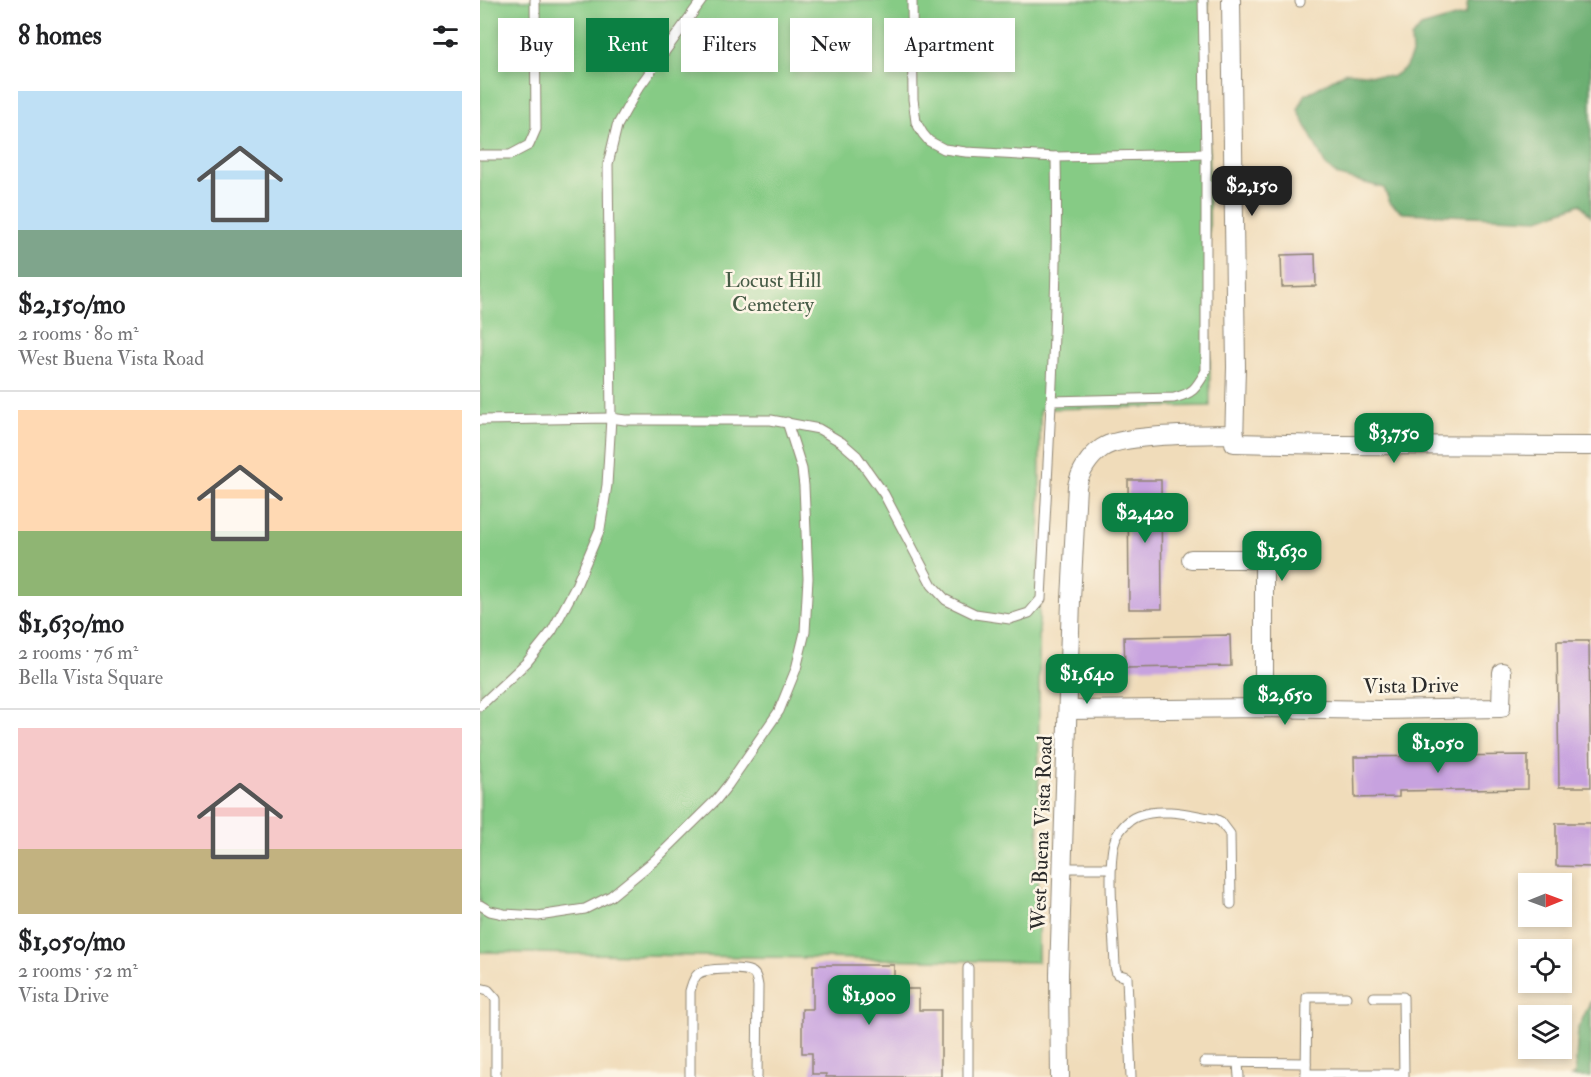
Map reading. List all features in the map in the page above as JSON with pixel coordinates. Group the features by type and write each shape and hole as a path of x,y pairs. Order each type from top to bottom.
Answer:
{"street":[{"path":"1231,0 1236,355 1234,443 1591,446"},
{"name":"West Buena Vista Road","path":"1060,1077 1059,974 1062,867 1071,600 1079,478 1088,461 1102,448 1112,444 1161,436 1235,434"},
{"path":"1191,559 1264,559 1264,708"},
{"name":"Vista Drive","path":"1068,710 1502,708 1502,672"}],"lane":[{"path":"480,155 510,155 529,145 536,129 535,0"},
{"path":"480,706 527,662 552,631 575,588 600,529 607,485 611,418 608,164 617,126 637,90 702,0"},
{"path":"912,0 913,99 916,122 929,141 944,149 1056,157 1206,154"},
{"path":"1051,401 1174,398 1187,395 1196,388 1206,370 1203,0"},
{"path":"480,420 611,418 625,420 771,420 819,429 841,442 857,456 884,494 932,585 946,600 975,614 1010,619 1029,613 1041,599 1051,401 1057,208 1056,157"},
{"path":"480,905 490,911 504,914 538,916 585,909 611,896 655,860 716,800 779,711 796,669 805,632 808,578 802,468 787,422"},
{"path":"1131,1077 1127,977 1117,974 1115,967 1111,868 1114,844 1119,831 1131,820 1149,813 1175,813 1221,822 1230,834 1231,904"},
{"path":"1062,867 1111,868"},
{"path":"968,968 968,1077"},
{"path":"690,1077 690,991 693,980 699,973 708,970 746,970 752,972 757,978 758,986 757,1077"},
{"path":"480,988 488,990 496,999 496,1077"},
{"path":"1346,997 1307,997 1306,1076 1403,1076 1403,997 1374,997"},
{"path":"1204,1062 1306,1064"},
{"path":"1238,1063 1239,1077"}],"green space":[{"name":"Locust Hill Cemetery","path":"480,0 1208,0 1210,406 1040,409 1038,962 480,952"},
{"path":"1468,0 1591,0 1591,217 1581,204 1539,219 1403,213 1390,203 1384,188 1339,176 1326,166 1298,110 1305,95 1346,72 1392,77 1405,68 1412,54 1411,38 1421,27 1466,14"},
{"path":"1591,1001 1591,1077 1571,1077 1575,1074 1578,1028"}],"building":[{"path":"1315,254 1316,286 1282,287 1281,255"},
{"path":"1128,480 1161,480 1162,609 1129,609"},
{"path":"1230,635 1231,666 1125,668 1124,637"},
{"path":"1557,641 1589,641 1591,787 1559,787"},
{"path":"1528,755 1528,789 1399,791 1399,797 1355,798 1354,757"},
{"path":"1556,823 1591,823 1591,867 1556,866"},
{"path":"813,965 894,965 894,989 919,989 919,1010 941,1010 941,1077 826,1077 826,1074 812,1074 812,1053 802,1053 802,1009 813,1009"}]}
